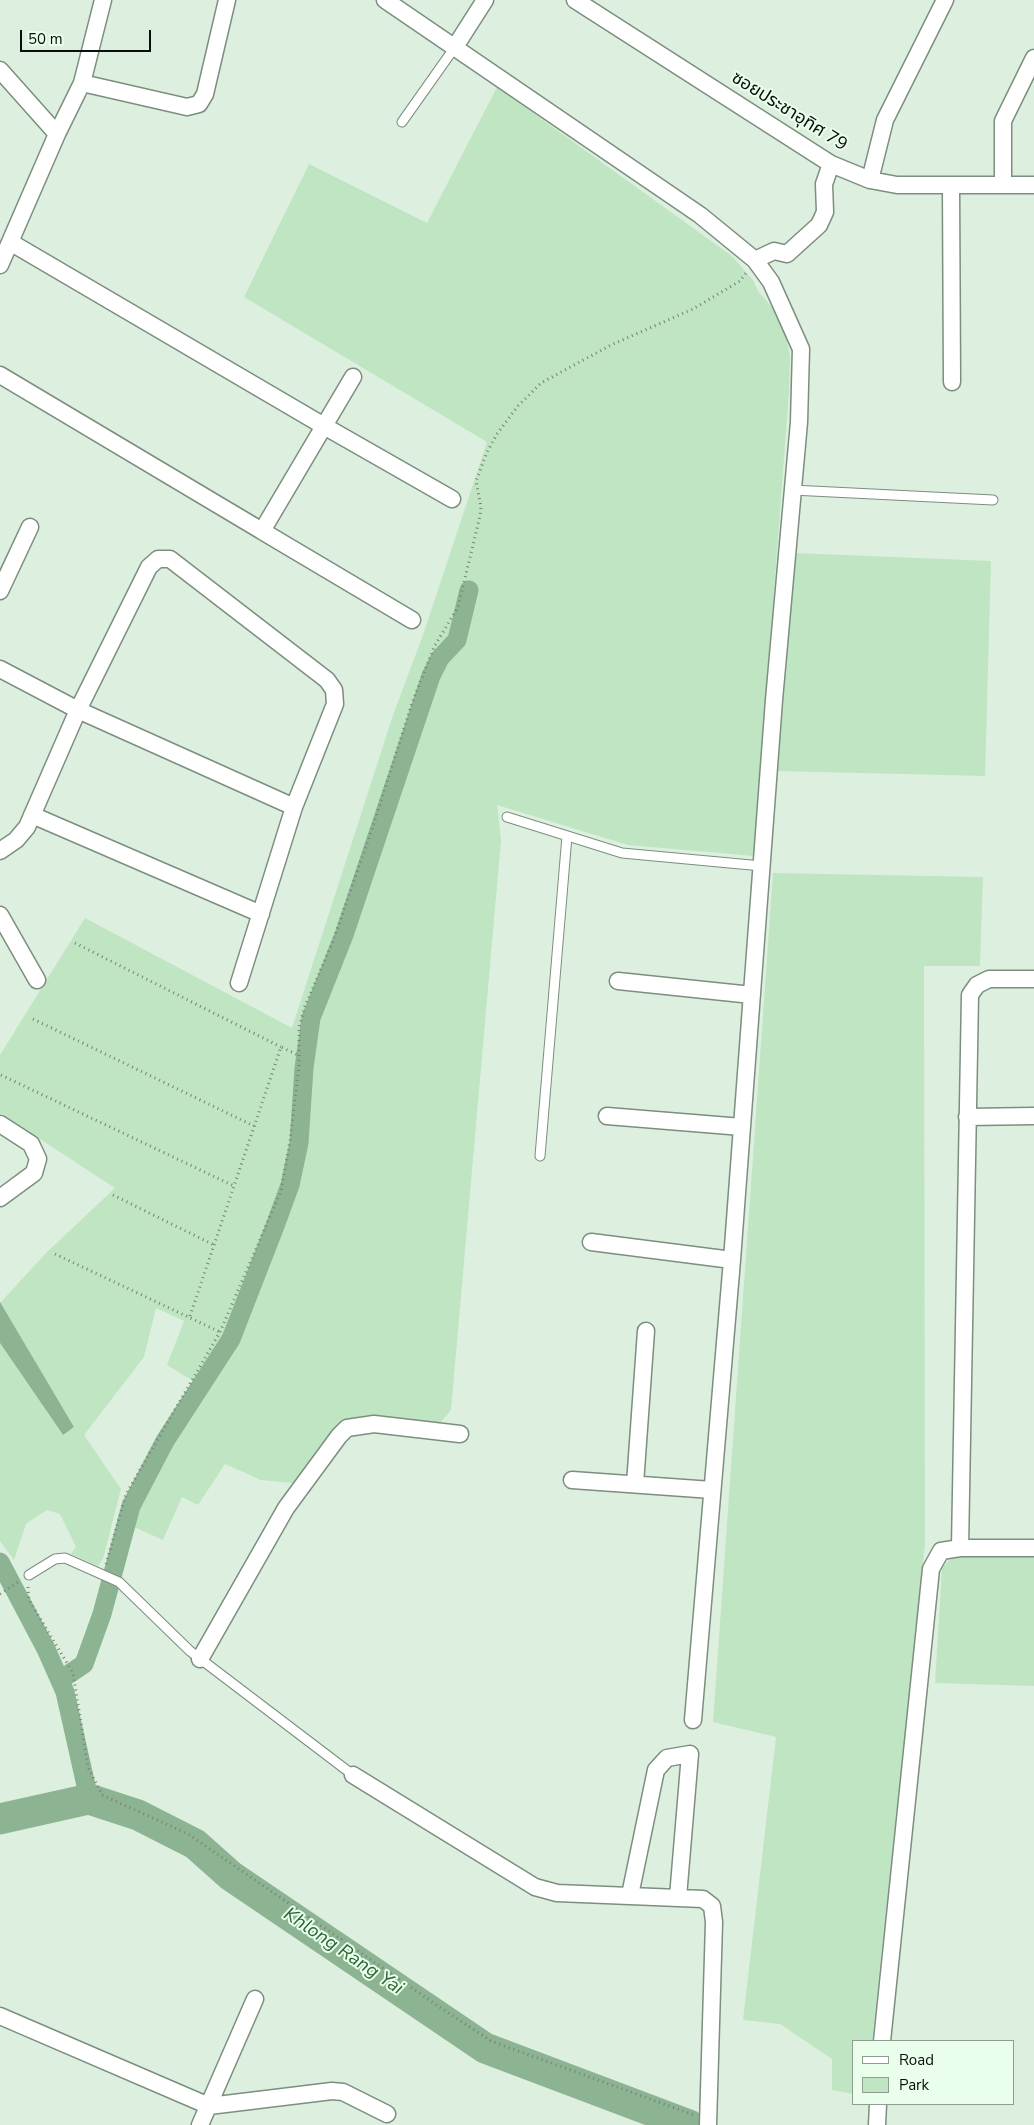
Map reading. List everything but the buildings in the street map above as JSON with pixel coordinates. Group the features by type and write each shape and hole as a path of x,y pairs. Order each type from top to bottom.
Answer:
{"street":[{"path":"0,265 57,134 82,84 103,0"},
{"path":"82,84 187,107 199,104 205,94 227,0"},
{"path":"385,0 700,214 771,282 801,349 798,422 732,1260 693,1720"},
{"path":"455,47 485,0"},
{"name":"ซอยประชาอุทิศ 79","path":"576,0 831,164 870,180 897,185 1034,185"},
{"path":"870,180 885,120 945,0"},
{"path":"1003,185 1003,121 1034,58"},
{"path":"0,70 57,134"},
{"path":"754,264 774,251 786,254 819,225 825,212 824,184 831,164"},
{"path":"952,185 952,382"},
{"path":"10,242 324,426 452,498"},
{"path":"0,375 412,620"},
{"path":"262,531 353,377"},
{"path":"0,591 30,527"},
{"path":"0,851 16,840 27,827 78,710 149,567 158,559 170,559 326,680 334,690 336,704 294,807 239,983"},
{"path":"0,669 78,710 294,807"},
{"path":"32,815 261,914"},
{"path":"0,915 36,980"},
{"path":"960,1548 970,995 977,985 989,979 1034,979"},
{"path":"618,981 752,995"},
{"path":"607,1116 742,1127"},
{"path":"967,1117 1034,1116"},
{"path":"0,1124 32,1144 38,1159 34,1173 0,1198"},
{"path":"591,1242 732,1260"},
{"path":"635,1484 646,1331"},
{"path":"200,1658 286,1508 338,1436 347,1428 374,1424 460,1434"},
{"path":"572,1480 712,1490"},
{"path":"882,2040 931,1570 941,1551 960,1548 1034,1548"},
{"path":"630,1895 656,1770 667,1758 690,1754 678,1897"},
{"path":"353,1775 535,1887 557,1893 704,1899 712,1906 708,2123"},
{"path":"200,2125 255,1998"},
{"path":"0,2016 209,2106 332,2091 343,2092 387,2114"},
{"path":"877,2125 878,2105"}],"lane":[{"path":"402,122 455,47"},
{"path":"792,490 993,500"},
{"path":"507,817 622,853 762,866"},
{"path":"540,1156 567,836"},
{"path":"28,1578 50,1562 60,1558 83,1565 119,1582 200,1658 353,1775"}],"path":[{"path":"105,1566 126,1494 220,1332 281,1191 290,1141 299,1027 305,1006 333,941 372,829 412,703 434,646 458,608 480,516 481,507 476,481 487,452 497,434 518,406 541,382 611,345 693,309 740,281 754,264"},
{"path":"75,943 298,1056"},
{"path":"33,1018 254,1126"},
{"path":"190,1316 281,1047"},
{"path":"0,1075 234,1186"},
{"path":"113,1196 214,1244"},
{"path":"55,1254 190,1316 220,1332"},
{"path":"0,1594 28,1578 29,1600 73,1673 88,1767 102,1795 188,1834 491,2041 708,2123"}],"green space":[{"path":"497,87 732,256 753,280 758,291 771,306 785,333 790,356 789,392 754,856 628,845 497,805 501,840 451,1410 440,1423 375,1419 331,1435 293,1483 261,1480 225,1464 198,1505 182,1497 163,1540 123,1522 137,1483 198,1384 167,1365 184,1321 156,1308 144,1357 84,1435 121,1489 103,1559 98,1566 71,1554 76,1547 60,1514 47,1510 26,1524 14,1560 0,1541 0,1343 62,1434 74,1427 0,1303 46,1253 115,1188 0,1113 0,1055 85,918 292,1028 393,715 423,635 487,442 244,297 309,164 427,223"},
{"path":"795,553 991,561 985,776 777,771"},
{"path":"773,873 983,877 980,966 924,966 925,1544 872,2040 852,2040 852,2094 832,2090 832,2059 780,2024 743,2020 776,1737 713,1722"},
{"path":"1034,1553 1034,1686 935,1683 942,1568 953,1556"}],"shaded area":[{"path":"0,1302 74,1427 63,1435 0,1343"}],"waterway":[{"path":"60,1680 84,1664 102,1614 131,1506 165,1441 231,1339 275,1226 290,1185 299,1143 304,1068 311,1018 344,935 431,676 440,658 457,640 469,590"},
{"path":"0,1562 46,1649 65,1692 89,1799"},
{"name":"Khlong Rang Yai","path":"0,1819 89,1799 138,1815 195,1844 231,1876 485,2048 689,2125"}]}
